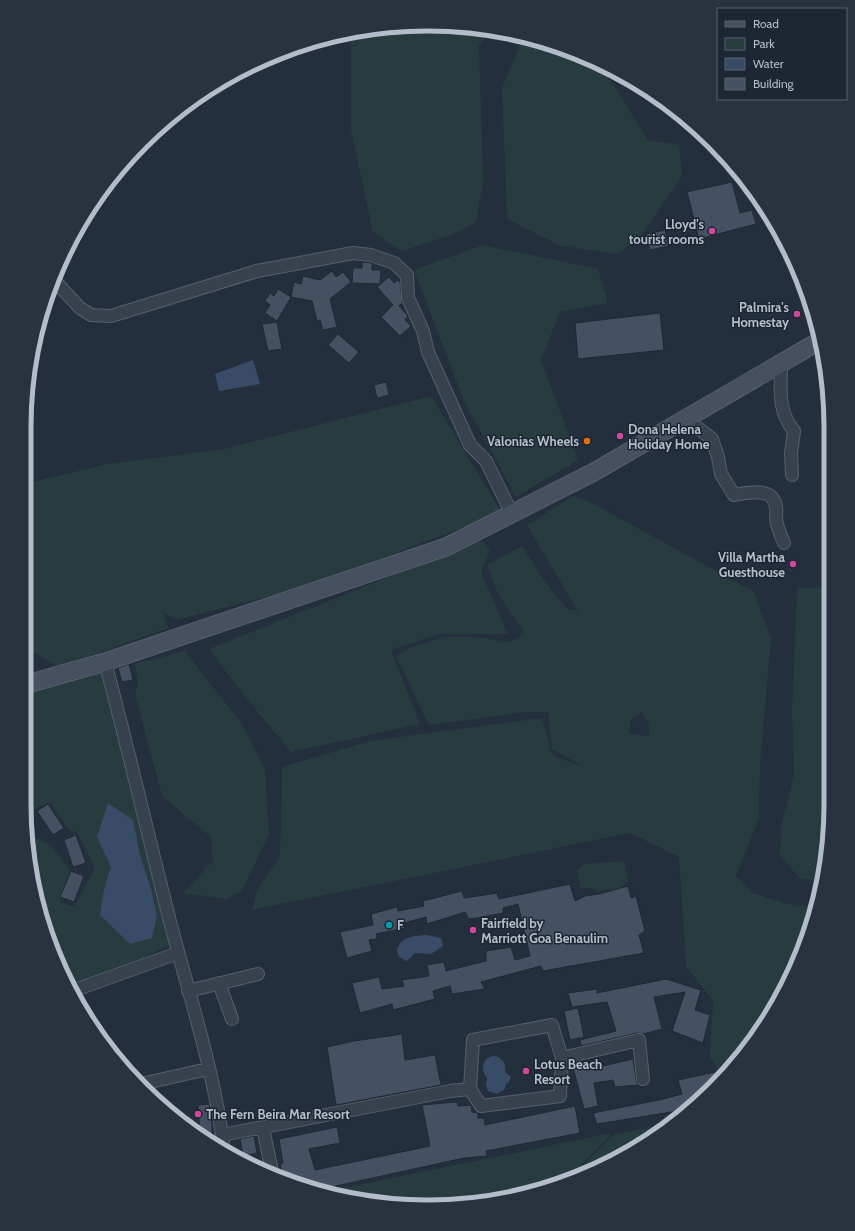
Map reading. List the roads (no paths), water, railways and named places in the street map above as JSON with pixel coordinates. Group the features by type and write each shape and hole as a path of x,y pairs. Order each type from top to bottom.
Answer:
{"street":[{"path":"58,284 80,308 91,315 112,316 257,271 353,253 371,255 394,263 407,275 408,298 423,331 428,352 470,445 486,461 512,514"},
{"path":"31,683 105,662 446,547 594,472 815,344"},
{"path":"781,364 781,400 785,420 794,431 791,453 792,475"},
{"path":"681,421 698,428 712,439 718,457 721,474 734,495 756,491 768,494 774,500 776,506 776,520 784,543"},
{"path":"105,662 216,1098 223,1143"},
{"path":"77,989 178,953"},
{"path":"188,991 258,974"},
{"path":"219,983 232,1019"},
{"path":"552,1025 562,1058 560,1096 481,1106 470,1089 473,1040 552,1025"},
{"path":"562,1058 639,1040 643,1079"},
{"path":"146,1083 208,1069"},
{"path":"222,1135 450,1091 470,1089"},
{"path":"263,1128 271,1168"}],"water":[{"path":"253,360 260,384 219,391 215,374"},
{"path":"108,803 133,820 140,855 151,889 157,916 152,938 130,944 100,915 104,889 111,867 97,837"},
{"path":"427,935 441,938 443,946 431,954 415,953 407,961 399,957 397,950 399,945 405,939"},
{"path":"494,1056 502,1060 505,1066 505,1072 511,1077 504,1090 497,1094 488,1091 486,1084 487,1078 483,1071 483,1064 485,1061"}],"place":[{"name":"Lloyd's tourist rooms","path":"712,231"},
{"name":"Palmira's Homestay","path":"797,314"},
{"name":"Dona Helena Holiday Home","path":"620,436"},
{"name":"Valonias Wheels","path":"587,441"},
{"name":"Villa Martha Guesthouse","path":"793,564"},
{"name":"F","path":"389,925"},
{"name":"Fairfield by Marriott Goa Benaulim","path":"473,930"},
{"name":"Lotus Beach Resort","path":"526,1071"},
{"name":"The Fern Beira Mar Resort","path":"198,1114"}]}
